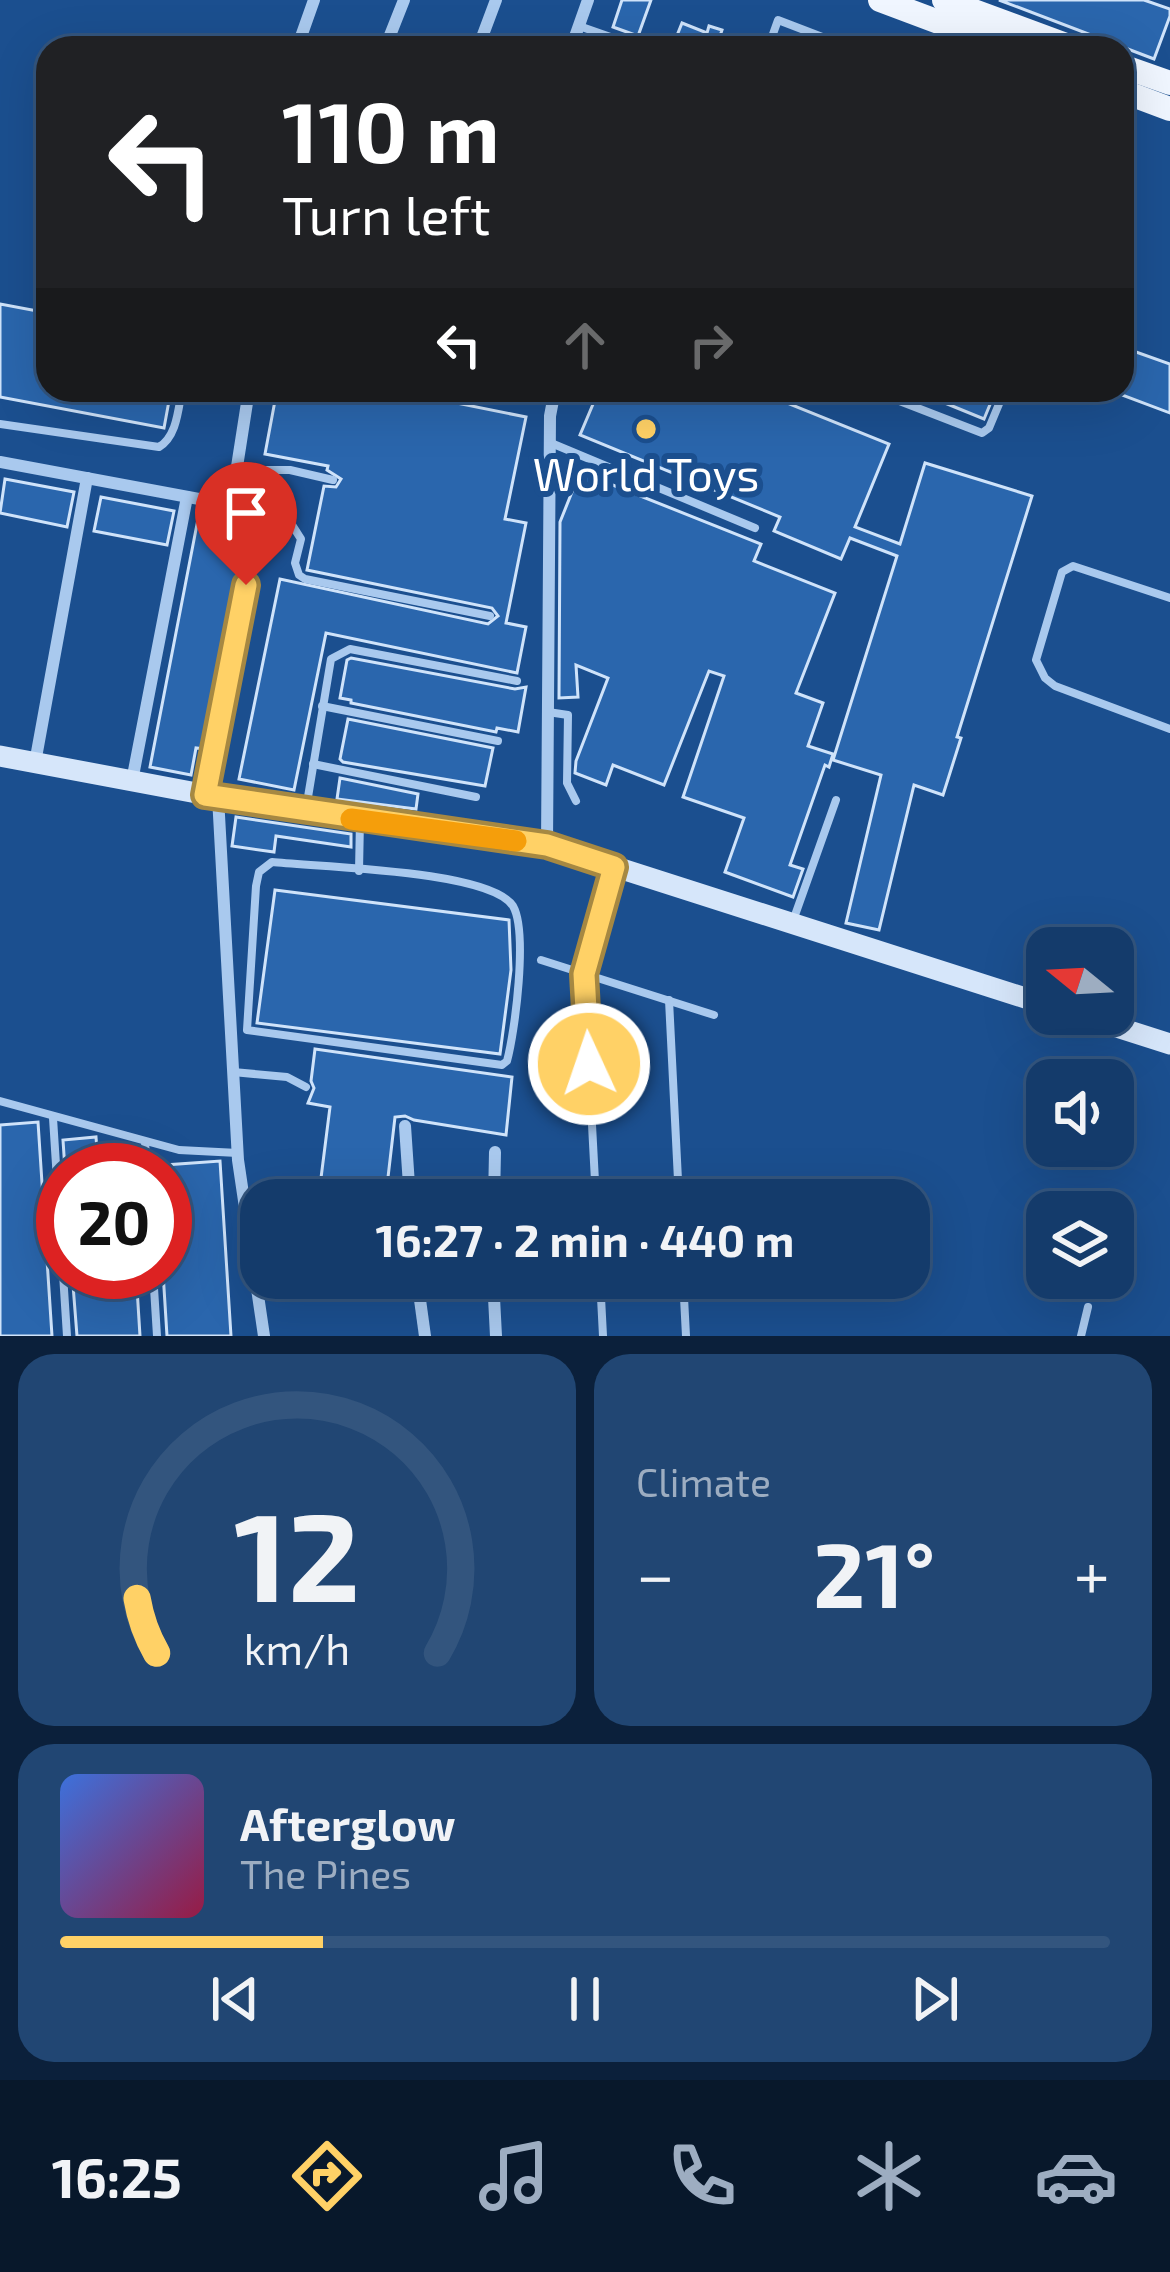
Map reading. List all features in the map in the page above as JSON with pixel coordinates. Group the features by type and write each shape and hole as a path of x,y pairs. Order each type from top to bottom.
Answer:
{"main road":[{"path":"880,0 976,36"},
{"path":"944,0 1042,36"},
{"path":"1134,70 1170,83"},
{"path":"1134,96 1170,109"}],"street":[{"path":"301,36 314,0"},
{"path":"390,36 404,0"},
{"path":"482,36 496,0"},
{"path":"575,36 588,0"},
{"path":"0,462 230,505 247,402"},
{"path":"547,845 549,442 554,402"},
{"path":"35,763 87,478"},
{"path":"132,781 187,497"},
{"path":"0,756 211,796 547,845 1026,998"},
{"path":"211,796 238,1153 264,1336"},
{"path":"1134,1033 1170,1044"},
{"path":"406,1126 409,1179"},
{"path":"494,1179 495,1152"},
{"path":"420,1299 424,1336"},
{"path":"494,1299 496,1336"}],"lane":[{"path":"773,36 778,20 820,36"},
{"path":"579,26 608,36"},
{"path":"0,424 159,447 173,430 179,402"},
{"path":"903,402 982,433 1000,402"},
{"path":"549,442 755,528"},
{"path":"237,470 290,470 333,480"},
{"path":"230,505 287,517 301,539 296,563 298,575 305,579 490,616"},
{"path":"211,796 259,511"},
{"path":"1170,598 1073,566 1062,572 1036,660 1055,686 1170,729"},
{"path":"306,811 331,658 350,649 517,681"},
{"path":"322,706 498,741"},
{"path":"546,712 568,716 566,775 576,801"},
{"path":"314,764 476,797"},
{"path":"792,925 836,800"},
{"path":"359,871 360,820"},
{"path":"272,862 359,871 451,878 490,887 512,903 521,928 509,1056 502,1065 248,1030 259,872 272,862"},
{"path":"595,1179 584,974 614,867"},
{"path":"541,960 713,1015"},
{"path":"669,1000 678,1179"},
{"path":"233,1072 287,1077 306,1087"},
{"path":"0,1101 179,1150 238,1153"},
{"path":"53,1118 67,1336"},
{"path":"155,1299 157,1336"},
{"path":"601,1299 603,1336"},
{"path":"684,1299 686,1336"},
{"path":"1081,1336 1088,1307"}],"building":[{"path":"622,0 651,0 638,36 613,27"},
{"path":"999,0 1144,0 1170,9 1154,59 1134,51 1134,36 1094,36"},
{"path":"682,23 707,33 709,26 722,30 720,36 677,36"},
{"path":"0,304 36,311 36,402 169,402 164,428 0,397"},
{"path":"1134,351 1170,364 1170,413 1134,400"},
{"path":"275,402 452,402 526,417 505,519 526,523 506,623 526,627 517,673 326,633 294,790 239,779 280,579 488,624 498,616 492,608 307,570 324,486 336,487 341,479 328,466 265,454"},
{"path":"594,402 785,402 889,444 855,527 900,544 925,463 1032,496 943,795 914,785 879,930 846,923 881,775 833,760 897,556 850,538 841,559 774,531 780,517 580,435"},
{"path":"942,402 991,402 984,419"},
{"path":"580,472 761,544 754,561 835,593 796,693 823,703 808,746 833,754 790,865 803,869 793,897 725,872 744,818 683,797 724,676 709,671 664,785 613,765 606,785 575,773 608,678 576,665 578,697 559,698 560,522"},
{"path":"5,479 74,492 67,527 0,513"},
{"path":"101,497 174,511 167,545 94,531"},
{"path":"198,519 247,528 205,749 196,748 191,775 150,767"},
{"path":"351,658 515,689 526,687 518,732 497,728 496,732 351,703 340,698"},
{"path":"348,719 493,748 485,786 343,762"},
{"path":"340,778 418,794 416,809 337,799"},
{"path":"236,817 351,834 351,847 276,836 274,852 232,846"},
{"path":"275,890 509,920 511,970 500,1054 257,1023"},
{"path":"315,1049 512,1077 506,1135 395,1117 388,1179 321,1178 330,1107 308,1103 314,1088"},
{"path":"38,1122 36,1299 50,1299 52,1336 0,1336 0,1125"},
{"path":"96,1137 96,1143 63,1143"},
{"path":"220,1161 231,1336 167,1336 165,1299 192,1299 192,1163"},
{"path":"74,1299 138,1299 140,1336 77,1336"}],"slow traffic":[{"path":"351,819 516,841"}],"place":[{"name":"World Toys","path":"646,429"}],"route":[{"path":"246,585 205,795 547,845 614,867 584,974 589,1064"}]}
